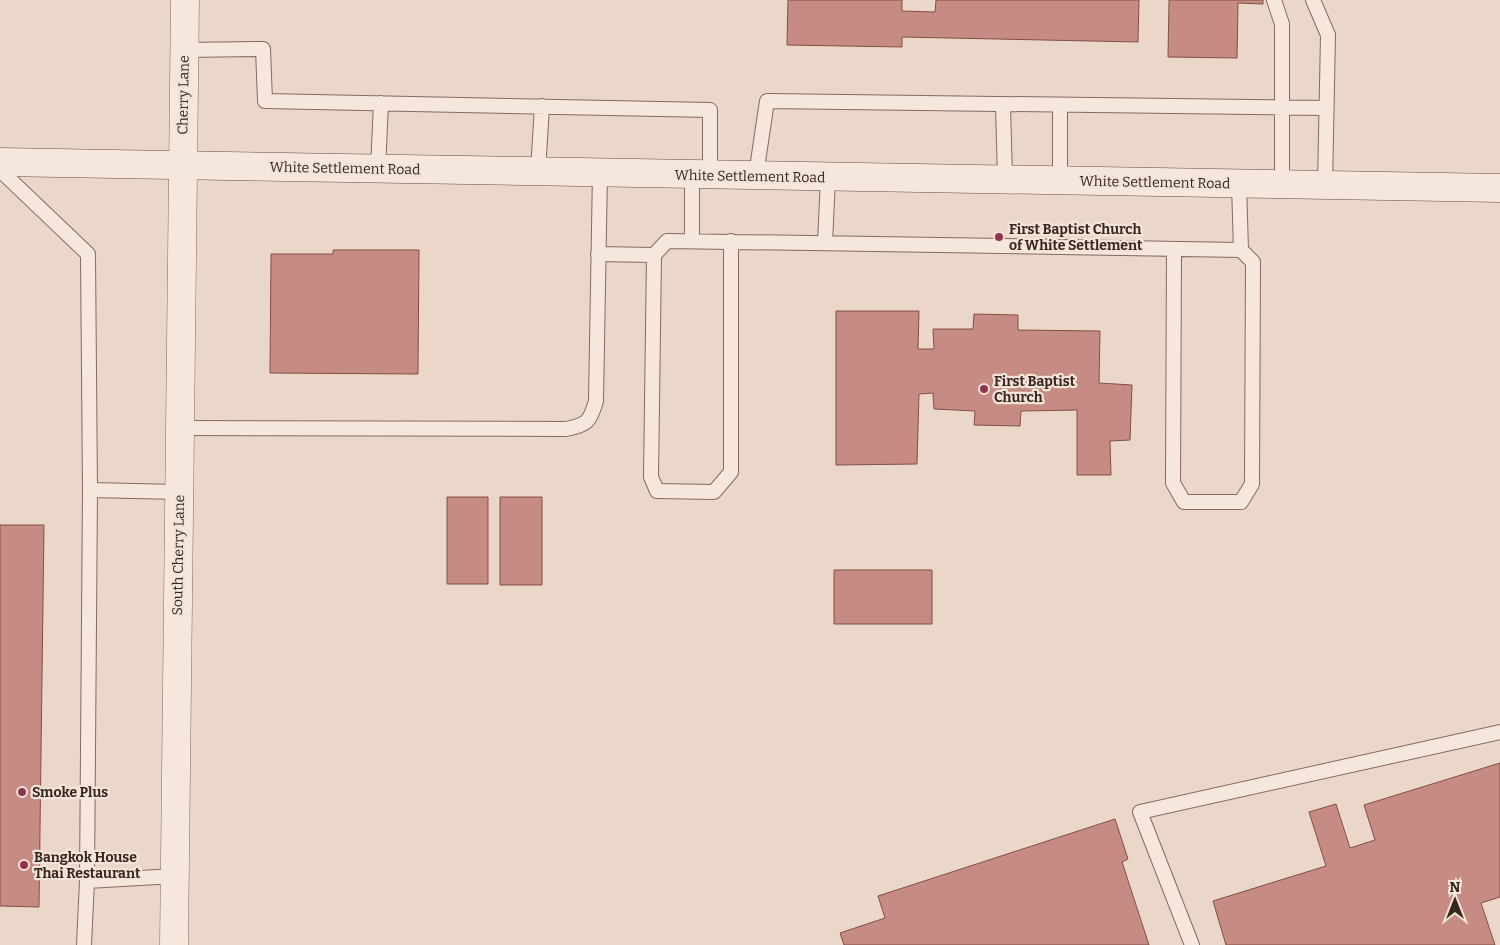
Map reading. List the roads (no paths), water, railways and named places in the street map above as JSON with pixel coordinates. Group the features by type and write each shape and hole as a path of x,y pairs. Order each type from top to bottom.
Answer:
{"main road":[{"name":"Cherry Lane","path":"182,166 185,25"},
{"name":"White Settlement Road","path":"0,162 756,175 828,178 1005,179 1500,188"},
{"name":"South Cherry Lane","path":"174,945 182,166"}],"lane":[{"path":"1274,0 1282,24 1282,184"},
{"path":"1313,0 1328,35 1325,108 1325,185"},
{"path":"185,25 263,49 265,101 710,110 692,241"},
{"path":"756,175 767,101 1325,108"},
{"path":"378,169 381,103"},
{"path":"1004,105 1005,179"},
{"path":"1060,105 1060,180"},
{"path":"538,172 542,106"},
{"path":"0,170 88,254 90,490 87,881 84,945"},
{"path":"179,428 566,429 582,426 591,418 596,401 600,172"},
{"path":"825,243 828,178"},
{"path":"1174,249 1173,483 1184,502 1241,502 1252,484 1253,262 1241,250 1239,184"},
{"path":"731,241 731,472 714,492 657,491 651,477 654,255 667,241 731,241 1241,250"},
{"path":"598,254 654,255"},
{"path":"90,490 179,492"},
{"path":"1192,945 1140,812 1500,732"},
{"path":"87,881 175,876"}],"place":[{"name":"First Baptist Church of White Settlement","path":"999,237"},
{"name":"First Baptist Church","path":"984,389"},
{"name":"Smoke Plus","path":"22,792"},
{"name":"Bangkok House Thai Restaurant","path":"24,865"}]}
